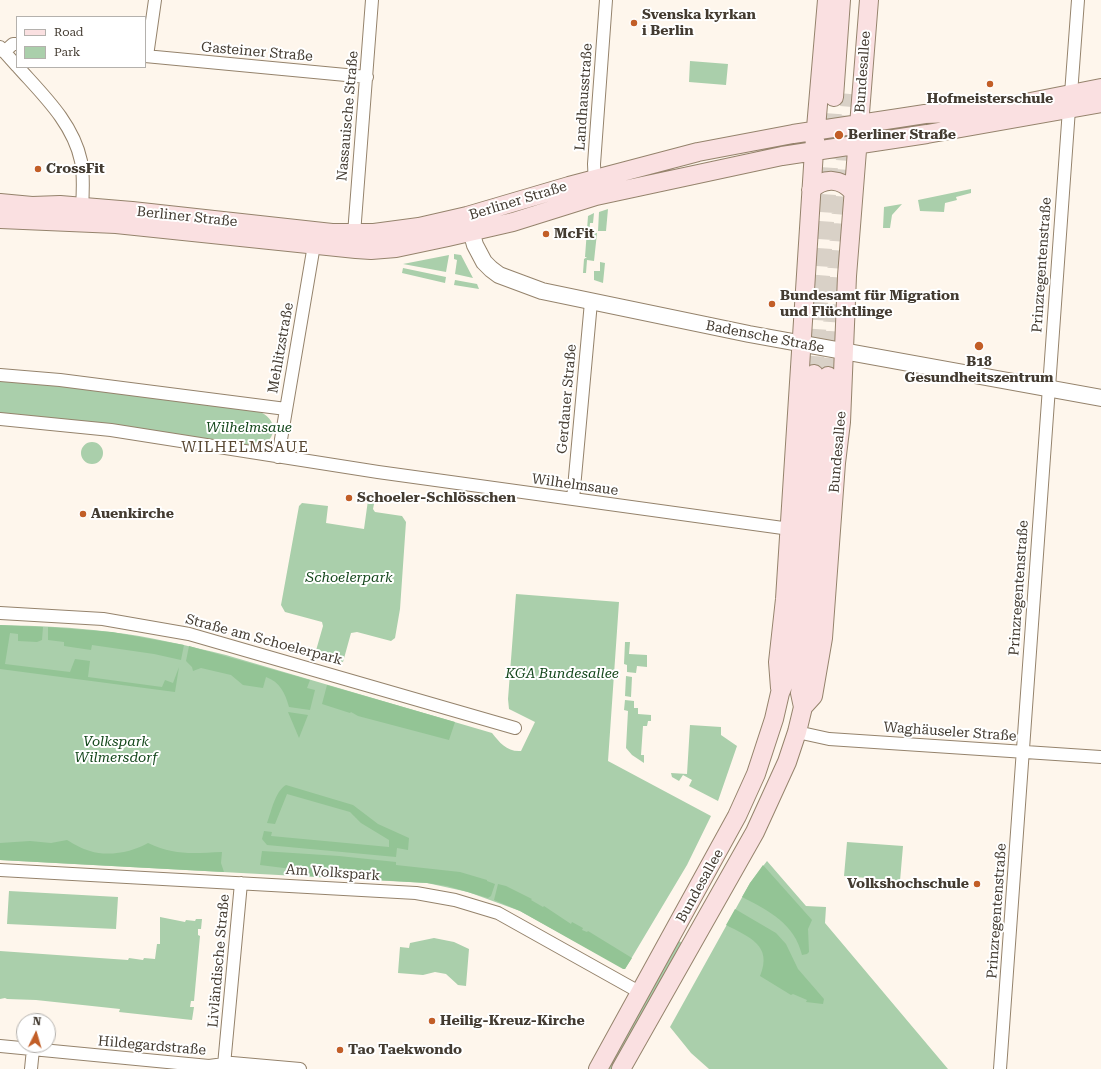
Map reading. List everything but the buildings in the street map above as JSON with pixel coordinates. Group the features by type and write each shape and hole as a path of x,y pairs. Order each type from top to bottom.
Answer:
{"main road":[{"name":"Bundesallee","path":"780,693 778,662 790,529 815,131 828,0"},
{"name":"Bundesallee","path":"841,0 842,95 856,0"},
{"name":"Bundesallee","path":"803,707 813,696 823,638 836,463 841,422 846,276 868,0"},
{"name":"Berliner Straße","path":"0,203 82,207 354,234 469,224 513,222 596,196 782,156 856,144 1070,102 1101,88"},
{"name":"Berliner Straße","path":"0,219 116,224 376,250 410,245 469,224 492,207 698,152 815,131 925,114 980,112 1070,102 1101,103"},
{"path":"811,190 821,182 833,180 845,184 852,192"},
{"name":"Bundesallee","path":"598,1069 737,816 756,774 774,719 780,693 792,664 821,375 810,635 800,693 803,707 797,732 787,762 755,832 621,1069"}],"street":[{"path":"146,56 155,0"},
{"name":"Nassauische Straße","path":"354,234 372,0"},
{"name":"Landhausstraße","path":"596,196 595,179 606,0"},
{"name":"Prinzregentenstraße","path":"1000,1069 1048,390 1078,0"},
{"path":"16,44 2,49 16,64"},
{"name":"Gasteiner Straße","path":"146,56 367,77"},
{"path":"20,68 60,114 75,142 81,160 82,207"},
{"name":"Badensche Straße","path":"469,224 480,256 491,269 499,275 542,291 802,344 1048,390 1101,398"},
{"name":"Mehlitzstraße","path":"278,457 314,245"},
{"name":"Gerdauer Straße","path":"573,500 591,302"},
{"path":"0,375 60,380 286,409"},
{"name":"Wilhelmsaue","path":"0,419 111,430 278,457 573,500 790,529"},
{"name":"Straße am Schoelerpark","path":"0,613 103,619 189,634 515,728"},
{"name":"Waghäuseler Straße","path":"797,732 828,739 1101,757"},
{"name":"Am Volkspark","path":"0,870 241,884 258,883 416,893 455,900 498,913 518,923 641,993"},
{"name":"Livländische Straße","path":"222,1066 241,884"},
{"name":"Hildegardstraße","path":"0,1046 16,1047"},
{"name":"Hildegardstraße","path":"56,1051 209,1066 222,1066 241,1063 300,1069"},
{"path":"31,1069 33,1053"}],"green space":[{"path":"690,61 728,64 726,85 689,82"},
{"path":"971,189 971,193 956,197 957,200 945,203 944,212 920,211 918,200"},
{"path":"902,204 892,215 890,228 883,228 884,207"},
{"path":"608,209 606,231 598,231 599,212"},
{"path":"594,213 593,223 590,223 589,233 597,233 594,261 587,260 586,273 583,273 584,259 587,257 585,257 588,216"},
{"path":"454,254 461,255 473,278 455,274 457,260 454,259"},
{"path":"449,255 446,272 403,264"},
{"path":"600,262 605,263 603,283 594,280 594,271 600,271"},
{"path":"403,268 446,277 445,283 402,273"},
{"path":"455,280 477,284 479,289 454,285"},
{"name":"Wilhelmsaue","path":"0,381 101,390 260,412 267,416 271,421 273,432 267,442 253,447 109,424 0,413"},
{"path":"92,442 100,445 103,453 100,461 92,464 84,461 81,453 84,445"},
{"name":"Schoelerpark","path":"369,493 376,494 373,509 375,512 402,516 406,522 400,609 395,638 391,641 357,632 351,633 343,662 315,654 323,626 322,622 285,612 281,605 299,506 302,503 328,506 326,523 364,529"},
{"name":"Volkspark Wilmersdorf","path":"516,594 619,602 608,761 711,816 687,865 625,969 520,911 468,892 427,883 0,860 0,625 96,630 139,636 226,655 492,733 508,748 521,751 535,722 509,709 508,699"},
{"path":"0,625 43,627 42,640 37,642 18,641 18,634 10,633 5,664 70,672 75,659 90,661 88,677 162,687 165,680 173,683 179,667 175,692 0,669"},
{"path":"48,627 112,632 184,645 181,660 154,654 92,645 91,650 64,646 64,642 48,640"},
{"path":"625,642 630,642 629,654 647,655 647,667 637,666 636,673 627,672 627,665 624,664"},
{"path":"189,646 310,680 307,688 315,690 310,710 289,707 286,697 278,685 266,677 263,688 243,685 231,675 201,668 193,671 192,667 186,661"},
{"path":"626,676 632,677 631,697 625,696"},
{"path":"327,685 455,722 449,740 358,716 351,712 350,713 322,704"},
{"path":"625,700 634,701 634,708 638,708 638,714 651,715 651,721 648,721 647,726 643,726 641,755 644,755 644,763 632,755 626,748 628,711 624,710"},
{"path":"288,712 308,715 299,738"},
{"path":"690,725 721,727 721,735 737,746 718,801 689,786 692,780 683,775 679,781 672,777 671,773 687,774"},
{"path":"286,785 353,805 378,824 409,838 408,850 397,848 396,857 267,845 262,839 264,831 272,832 271,836 389,847 389,840 361,823 350,812 287,794 275,824 267,823 276,797"},
{"path":"67,840 87,850 105,854 128,851 148,843 176,852 222,852 221,863 224,872 0,860 0,843 30,841 51,843"},
{"path":"847,842 903,846 900,881 844,876"},
{"path":"262,851 339,856 396,862 396,865 460,872 495,884 491,896 488,898 447,886 427,883 292,875 292,869 260,865"},
{"path":"767,861 806,906 826,907 825,923 948,1069 709,1069 691,1053 670,1027 750,883"},
{"path":"763,865 812,920 808,929 809,952 807,954 802,955 798,944 787,926 771,913 742,897"},
{"path":"498,884 506,886 532,899 531,900 543,907 544,906 571,924 572,922 583,928 582,930 588,931 632,958 625,969 623,969 520,911 494,900"},
{"path":"9,891 118,897 116,929 7,924"},
{"path":"735,909 776,933 786,944 798,969 824,999 823,1004 806,1002 807,1000 793,994 791,995 760,976 763,965 761,949 750,938 726,925"},
{"path":"160,917 185,922 186,920 195,921 196,919 202,919 201,929 198,929 198,935 200,936 194,1001 191,1001 190,1007 194,1007 192,1020 119,1012 120,1009 36,1000 0,999 0,951 128,960 129,958 143,960 144,958 155,959 157,944 160,944"},
{"path":"434,938 454,942 469,949 466,986 458,985 446,974 435,972 423,975 398,973 400,947 409,948 410,943"},
{"path":"679,941 682,943 611,1069 607,1069"}],"tunnel":[{"path":"828,376 850,94"},
{"path":"814,374 834,97"}],"place":[{"name":"Svenska kyrkan i Berlin","path":"634,23"},
{"name":"Hofmeisterschule","path":"990,84"},
{"name":"Berliner Straße","path":"839,135"},
{"name":"CrossFit","path":"38,169"},
{"name":"McFit","path":"546,234"},
{"name":"Bundesamt für Migration und Flüchtlinge","path":"772,304"},
{"name":"B18 Gesundheitszentrum","path":"979,346"},
{"name":"Schoeler-Schlösschen","path":"349,498"},
{"name":"Auenkirche","path":"83,514"},
{"name":"Volkshochschule","path":"977,884"},
{"name":"Heilig-Kreuz-Kirche","path":"432,1021"},
{"name":"Tao Taekwondo","path":"340,1050"}],"district":[{"name":"WILHELMSAUE","path":"245,448"}],"park label":[{"name":"KGA Bundesallee","path":"562,674"}]}
